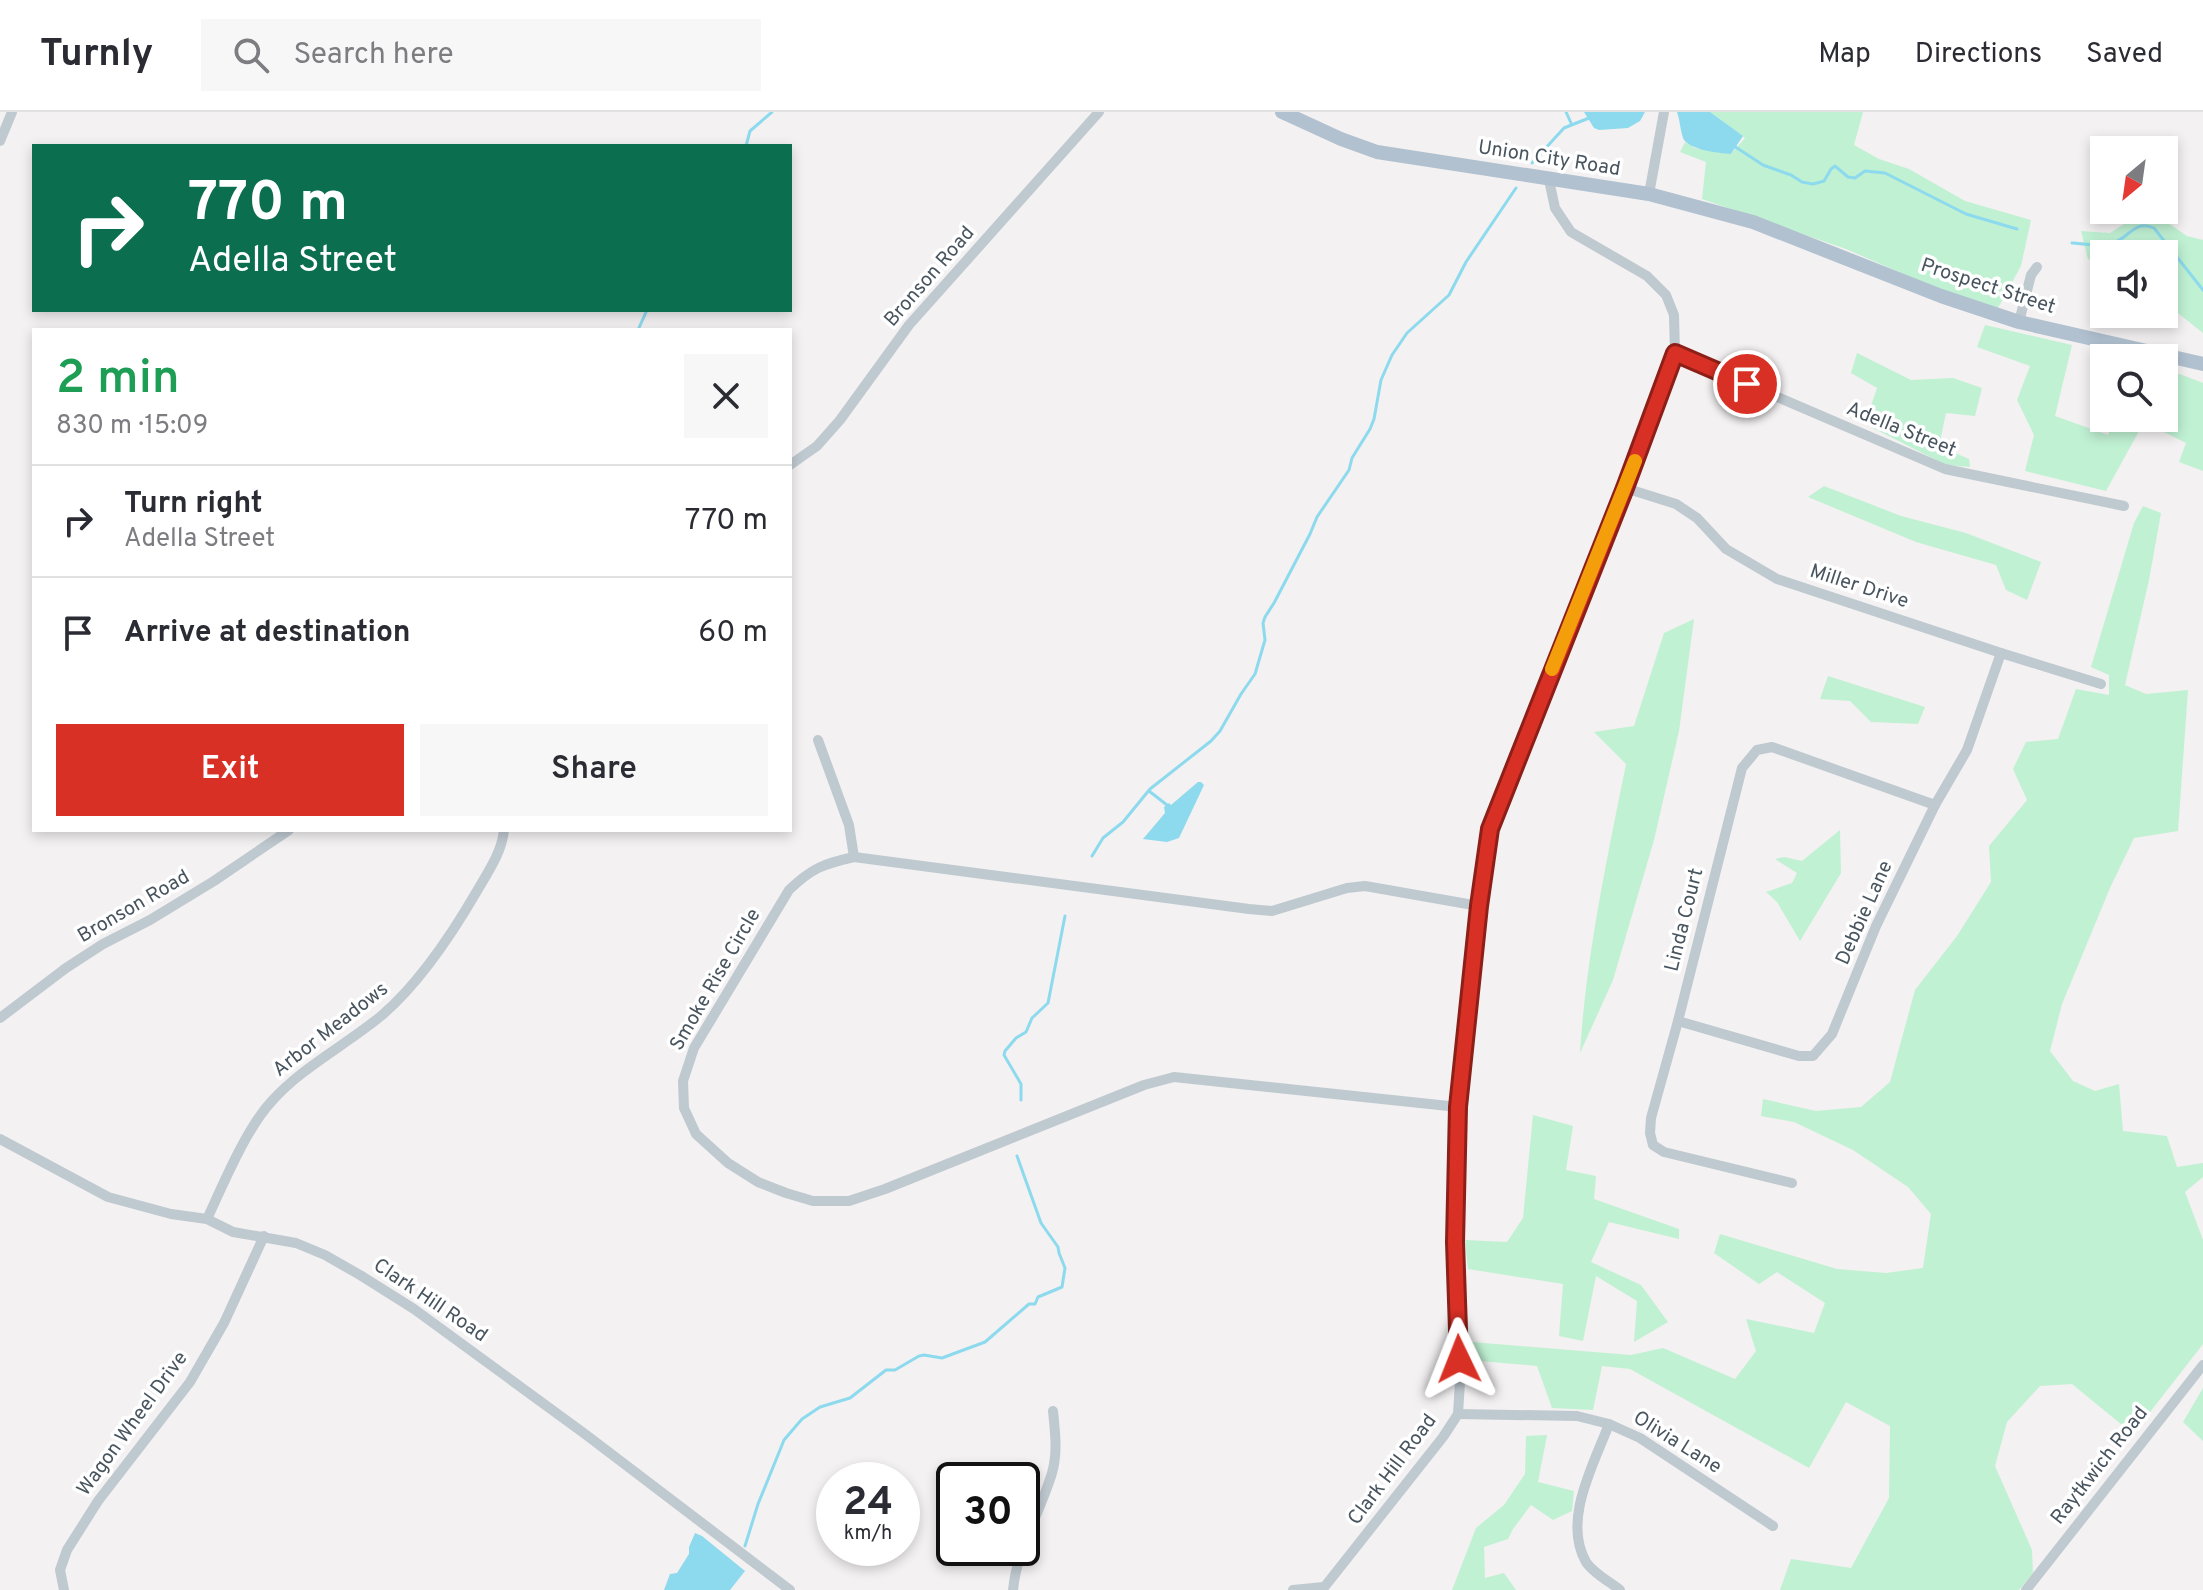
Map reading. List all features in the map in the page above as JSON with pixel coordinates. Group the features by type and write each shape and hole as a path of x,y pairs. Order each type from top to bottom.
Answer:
{"main road":[{"name":"Union City Road","path":"1282,112 1377,152 1649,194 1753,222 1812,243"},
{"name":"Prospect Street","path":"1812,243 1941,296 2019,322 2203,364"}],"street":[{"path":"0,141 12,112"},
{"name":"Bronson Road","path":"792,464 817,446 833,429 909,325 1099,112"},
{"path":"1649,194 1664,112"},
{"name":"Clark Hill Road","path":"1293,1590 1325,1589 1458,1414 1460,1382 1455,1242 1458,1107 1490,829 1675,353 1674,315 1666,295 1647,276 1571,232 1555,208 1549,180"},
{"path":"2019,322 2031,275 2037,267"},
{"name":"Adella Street","path":"1675,353 1945,469 2124,506"},
{"name":"Miller Drive","path":"1625,488 1676,504 1697,518 1726,549 1777,579 2101,684"},
{"name":"Debbie Lane","path":"1678,1021 1799,1056 1813,1056 1832,1034 1876,926 1935,805 1967,750 2001,653"},
{"path":"818,740 849,825 854,857"},
{"name":"Linda Court","path":"1792,1183 1664,1152 1653,1145 1650,1133 1651,1118 1742,768 1757,750 1772,747 1935,805"},
{"name":"Bronson Road","path":"0,1018 90,952 201,889 286,832"},
{"name":"Arbor Meadows","path":"207,1219 252,1130 269,1104 286,1087 381,1016 410,988 467,907 493,863 504,832"},
{"name":"Smoke Rise Circle","path":"1458,1107 1174,1077 1144,1085 885,1189 849,1201 813,1201 758,1182 728,1163 696,1134 684,1108 683,1081 694,1048 789,890 823,864 854,857 1272,911 1347,888 1365,886 1479,906"},
{"name":"Clark Hill Road","path":"0,1139 108,1197 171,1214 207,1219 233,1232 296,1243 325,1255 414,1309 636,1471 790,1590"},
{"name":"Wagon Wheel Drive","path":"64,1590 60,1570 67,1550 98,1501 190,1382 224,1323 264,1236"},
{"name":"Raytkwich Road","path":"2026,1590 2203,1365"},
{"path":"1013,1590 1021,1551 1052,1471 1056,1447 1053,1411"},
{"name":"Olivia Lane","path":"1458,1414 1577,1416 1609,1424 1640,1438 1773,1526"},
{"path":"1609,1424 1582,1496 1579,1546 1588,1566 1620,1590"}],"green space":[{"path":"1710,112 1863,112 1854,145 1879,159 1909,169 1965,201 2031,220 2021,266 1998,308 1936,288 1846,249 1702,199 1706,162 1680,152 1685,142 1695,148 1731,154 1745,138"},
{"path":"2124,224 2169,224 2187,236 2203,240 2203,333 2178,313 2178,240 2090,240 2088,259 2081,231 2110,233"},
{"path":"1985,325 2072,345 2055,416 2090,429 2090,432 2108,435 2109,432 2138,432 2106,491 2025,471 2034,435 2017,400 2030,366 1977,347"},
{"path":"1857,353 1911,380 1953,378 1982,388 1975,416 1946,413 1939,446 1969,459 1970,467 1946,465 1865,424 1877,388 1851,373"},
{"path":"2178,373 2203,383 2203,471 2179,462 2186,443 2164,432 2178,432"},
{"path":"1824,486 1901,516 1966,533 2041,562 2027,600 2006,590 1996,565 1916,542 1808,497"},
{"path":"2143,506 2161,513 2125,685 2146,694 2188,690 2178,831 2134,838 2062,1004 2050,1051 2073,1081 2095,1091 2119,1084 2123,1131 2167,1136 2177,1167 2203,1163 2203,1177 2185,1192 2203,1240 2203,1344 2133,1434 2072,1384 2040,1386 2007,1422 1995,1466 2032,1550 2033,1573 2019,1590 1780,1590 1791,1559 1851,1568 1889,1498 1890,1426 1846,1402 1809,1468 1630,1369 1602,1366 1593,1410 1552,1408 1537,1366 1468,1360 1472,1342 1631,1355 1663,1348 1735,1379 1756,1351 1746,1319 1814,1333 1825,1303 1777,1272 1759,1284 1714,1253 1720,1234 1837,1269 1886,1273 1923,1268 1931,1214 1908,1187 1853,1150 1794,1122 1761,1116 1763,1099 1816,1111 1861,1107 1890,1082 1915,990 1957,936 1991,882 1989,846 2027,800 2013,769 2026,742 2058,739 2076,689 2109,695 2109,675 2091,667 2134,523"},
{"path":"1694,619 1679,731 1654,840 1613,980 1580,1053 1592,944 1626,764 1594,732 1634,726 1664,633"},
{"path":"1828,676 1925,707 1918,724 1871,722 1850,701 1820,699"},
{"path":"1840,830 1841,873 1800,941 1777,902 1766,892 1792,883 1797,873 1775,859 1784,857 1802,861"},
{"path":"1533,1115 1573,1126 1566,1170 1596,1176 1594,1199 1679,1229 1679,1239 1609,1222 1591,1262 1641,1285 1668,1322 1634,1342 1637,1301 1596,1276 1583,1341 1559,1336 1563,1284 1468,1269 1465,1240 1507,1242 1523,1218"},
{"path":"2203,1388 2203,1441 2183,1422"},
{"path":"1547,1435 1538,1482 1574,1491 1572,1511 1553,1520 1531,1505 1508,1539 1484,1547 1485,1578 1504,1573 1516,1590 1452,1590 1476,1528 1504,1505 1525,1474 1526,1436"}],"water":[{"path":"1584,112 1645,112 1640,121 1628,128 1599,130 1594,128"},
{"path":"1677,112 1710,112 1743,136 1731,154 1697,148 1683,138"},
{"path":"1198,782 1204,785 1179,838 1167,842 1143,839 1165,813 1164,807 1169,803 1171,805"},
{"path":"695,1533 745,1571 730,1590 664,1590 670,1574 677,1573 689,1554"}],"waterway":[{"path":"747,144 750,131 772,112"},
{"path":"1566,112 1571,123"},
{"path":"1532,163 1564,128 1589,118"},
{"path":"1734,146 1763,165 1813,184 1824,181 1835,166 1848,177 1855,178 1865,171 1885,173 1966,214 2017,229"},
{"path":"1092,856 1103,838 1123,822 1150,789 1220,731 1255,674 1265,640 1265,617 1317,517 1349,470 1352,458 1370,429 1381,380 1392,355 1407,333 1449,295 1466,262 1516,188"},
{"path":"2072,243 2108,244 2119,241 2137,227 2154,228 2203,290"},
{"path":"639,328 646,312"},
{"path":"1149,791 1167,805"},
{"path":"1021,1100 1021,1084 1004,1055 1016,1038 1026,1032 1032,1018 1048,1003 1065,916"},
{"path":"745,1546 784,1440 802,1419 820,1407 850,1398 886,1370 895,1370 919,1356 942,1358 985,1342 1029,1304 1035,1304 1038,1297 1062,1287 1065,1268 1058,1247 1041,1223 1017,1156"}],"slow traffic":[{"path":"1552,669 1635,461"}],"route":[{"path":"1459,1359 1455,1242 1458,1107 1490,829 1675,353 1747,384"}]}
